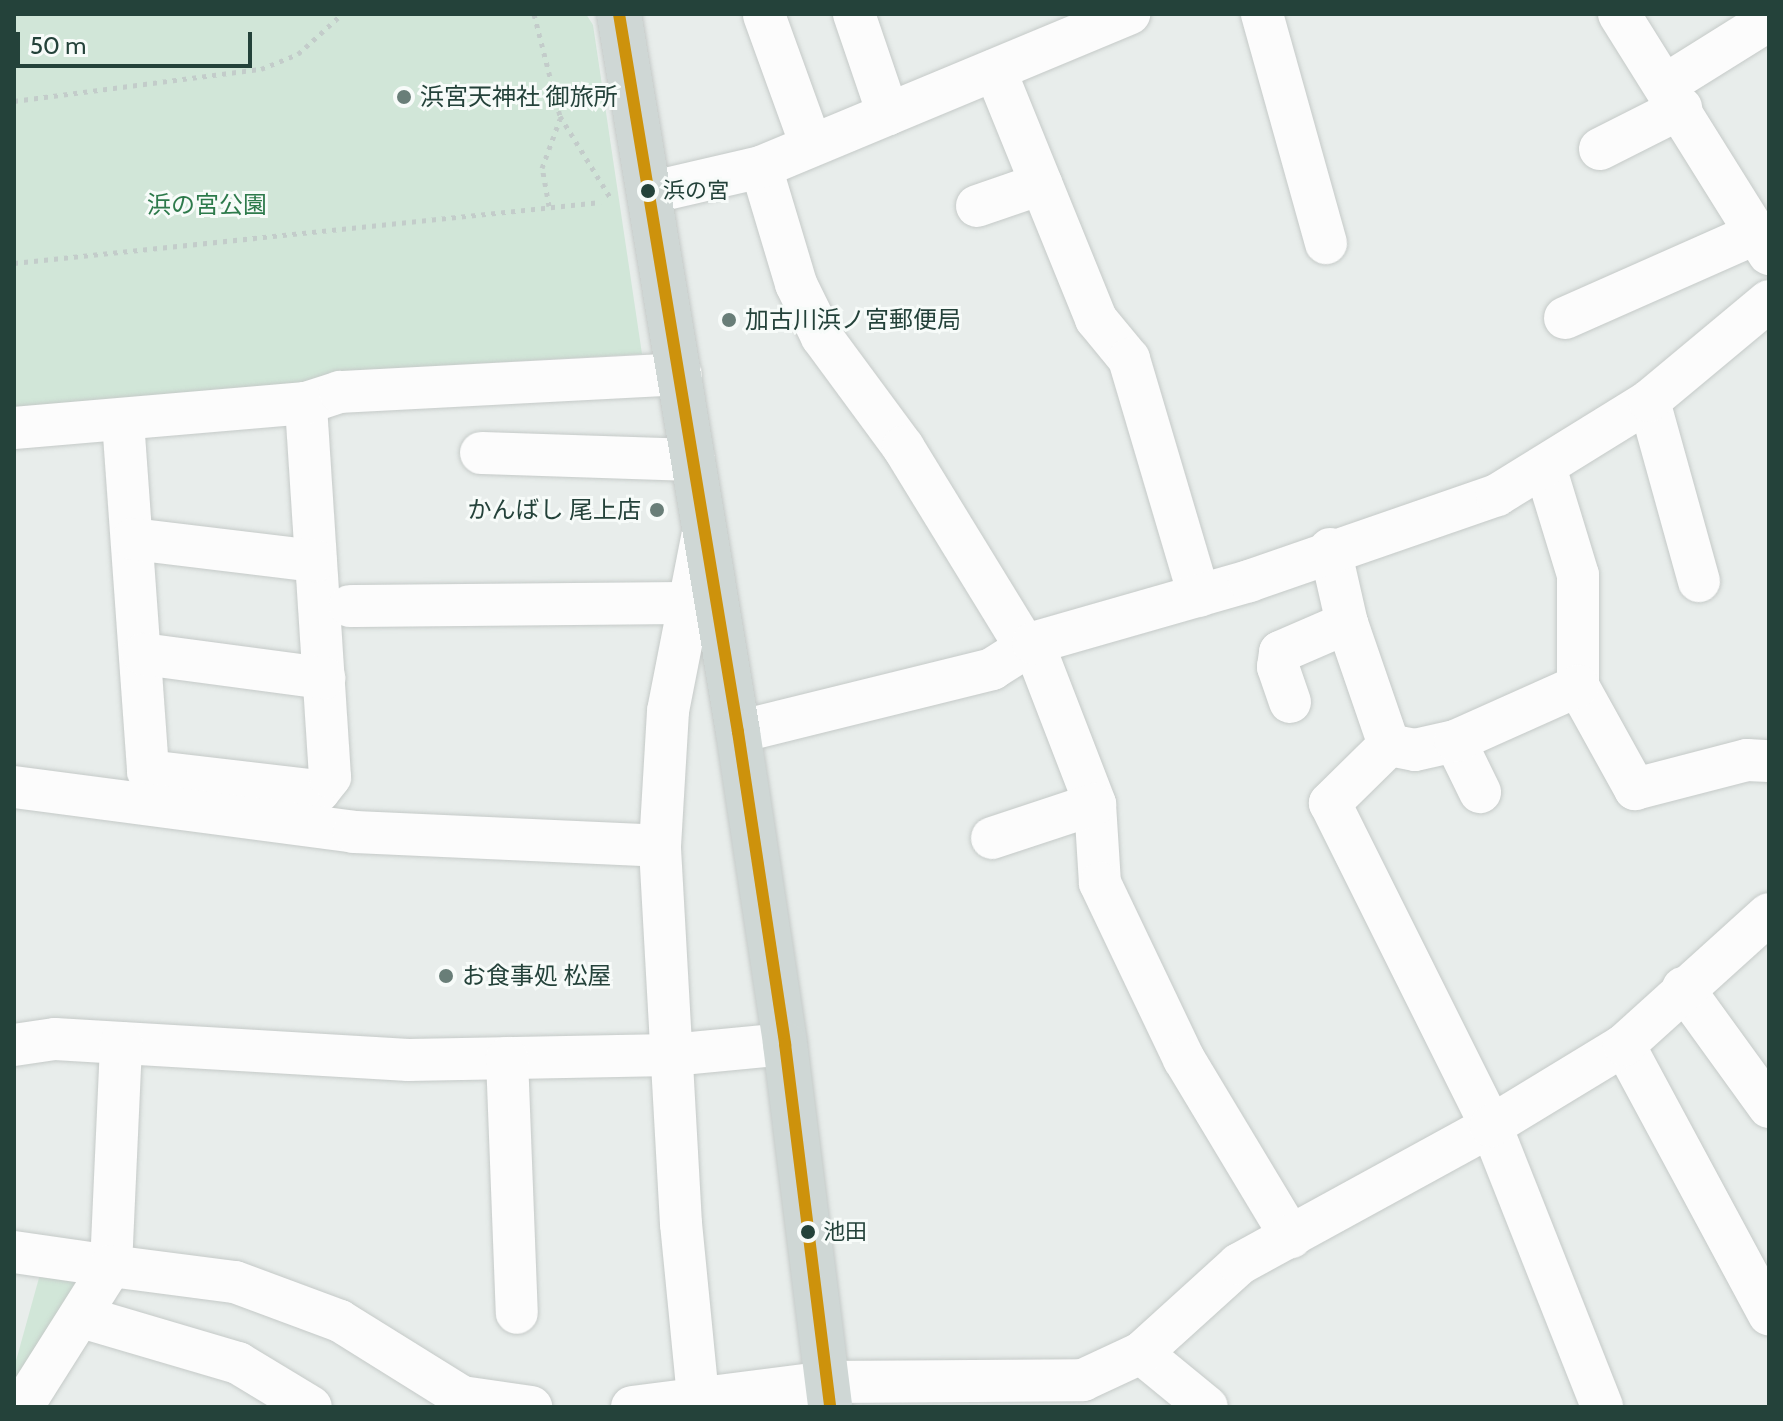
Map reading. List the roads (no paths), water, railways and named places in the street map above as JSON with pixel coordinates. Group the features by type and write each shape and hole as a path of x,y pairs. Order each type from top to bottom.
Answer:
{"main road":[{"path":"619,14 630,197 681,374 785,1044 828,1394"}],"street":[{"path":"854,14 888,114"},
{"path":"630,197 761,167 1129,14"},
{"path":"1262,14 1326,243"},
{"path":"1590,318 1762,244 1674,88 1619,14"},
{"path":"764,15 811,145"},
{"path":"1600,149 1674,88 1769,20"},
{"path":"995,70 1096,319 1129,359 1199,596"},
{"path":"761,167 796,284 822,337 903,447 1029,645 1095,804 1100,883 1184,1059 1291,1237"},
{"path":"977,206 1041,184"},
{"path":"738,732 992,669 1029,645 1199,596 1330,549 1497,495 1649,401 1769,301"},
{"path":"14,428 306,403 340,392 681,374"},
{"path":"1649,401 1699,581"},
{"path":"123,421 143,654 148,771 319,791 330,777 306,403"},
{"path":"481,453 694,460"},
{"path":"1545,467 1578,575 1578,686 1635,789 1718,766 1769,761"},
{"path":"699,1402 681,1224 660,846 668,711 704,527"},
{"path":"133,539 316,561"},
{"path":"1330,549 1347,623 1389,745"},
{"path":"350,606 689,603"},
{"path":"1290,702 1278,667 1280,652 1347,623"},
{"path":"143,654 324,678"},
{"path":"1389,745 1415,750 1455,741 1578,686"},
{"path":"1455,741 1480,792"},
{"path":"1389,745 1330,803 1491,1126 1602,1407"},
{"path":"14,787 354,832 660,846"},
{"path":"992,838 1095,804"},
{"path":"632,1407 828,1394 974,1393 1029,1384 1083,1380 1141,1353 1239,1264 1491,1126 1624,1045 1683,988 1769,914"},
{"path":"1683,988 1769,1107"},
{"path":"14,1045 55,1039 408,1060 671,1055 785,1044"},
{"path":"22,1407 82,1317 111,1266 121,1043"},
{"path":"1624,1045 1769,1314"},
{"path":"507,1058 517,1313"},
{"path":"14,1252 235,1282 340,1321 451,1393 531,1407"},
{"path":"82,1317 238,1363 311,1407"},
{"path":"1141,1353 1207,1407"}],"place":[{"name":"浜宮天神社 御旅所","path":"404,97"},
{"name":"浜の宮","path":"648,191"},
{"name":"加古川浜ノ宮郵便局","path":"729,320"},
{"name":"かんばし 尾上店","path":"657,510"},
{"name":"お食事処 松屋","path":"446,976"},
{"name":"池田","path":"808,1232"}],"park label":[{"name":"浜の宮公園","path":"207,205"}]}
